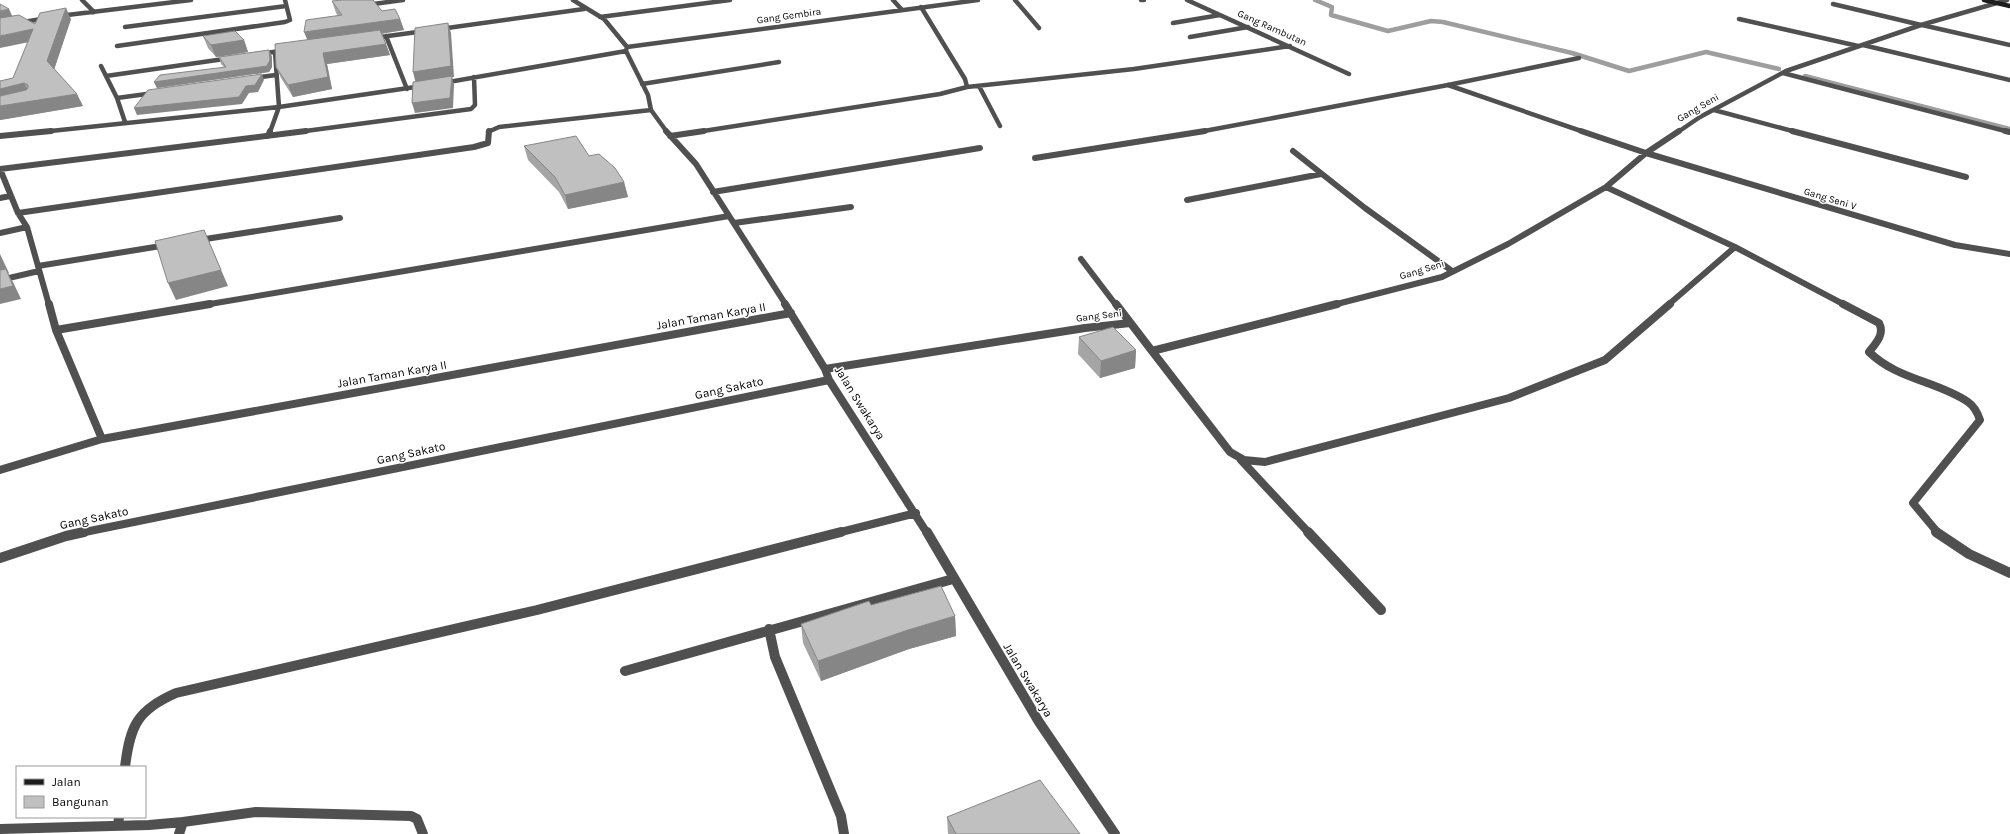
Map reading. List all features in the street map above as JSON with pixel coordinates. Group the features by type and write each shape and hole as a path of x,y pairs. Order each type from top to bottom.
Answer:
{"main road":[{"path":"1984,0 2010,6"}],"street":[{"path":"82,0 94,12"},
{"path":"0,26 165,2 191,0"},
{"path":"117,46 278,24 290,20 285,0"},
{"path":"362,5 403,0"},
{"name":"Jalan Swakarya","path":"573,0 584,9 600,16 613,28 626,49 648,95 651,110 670,136 696,164 712,192 825,368 829,380 916,513 953,579 1039,722 1115,834"},
{"path":"600,16 730,0"},
{"path":"893,0 902,10"},
{"name":"Gang Gembira","path":"437,84 626,49 978,0"},
{"path":"1015,0 1039,28"},
{"name":"Gang Rambutan","path":"1187,0 1349,74"},
{"name":"Gang Seni","path":"825,368 1085,328 1130,323 1152,351 1442,277 1508,244 1606,187 1646,153 1714,110 1793,68 1921,25 2007,0"},
{"path":"1833,4 2010,45"},
{"path":"125,27 286,6"},
{"path":"921,7 965,79 967,87"},
{"path":"371,38 584,9"},
{"path":"1173,23 1221,15"},
{"path":"1739,19 1861,45 2010,80"},
{"path":"1190,37 1248,27"},
{"path":"386,36 407,89"},
{"path":"670,136 940,94 967,87 1134,69 1290,46"},
{"path":"251,55 289,50"},
{"path":"268,136 279,107 275,52"},
{"path":"106,76 236,57"},
{"path":"1035,158 1204,131 1448,86 1579,58"},
{"path":"642,84 779,62"},
{"path":"101,66 117,98 125,122"},
{"path":"1783,73 2010,132"},
{"path":"246,79 276,75"},
{"path":"102,439 56,330 27,227 18,213 1,172 464,111 471,109 475,105 474,77"},
{"path":"0,136 279,107 429,85"},
{"path":"979,86 1000,126"},
{"name":"Gang Seni V","path":"1448,86 1646,153 1893,228 1955,244 2010,254"},
{"path":"117,98 163,92"},
{"path":"18,213 474,147 488,143 488,131 499,127 651,110"},
{"path":"1714,110 1966,178"},
{"path":"712,192 980,148"},
{"path":"1293,151 1321,174 1452,271"},
{"path":"1187,200 1321,174"},
{"path":"1606,187 1735,247 1879,323 1882,328 1882,333 1869,352 1872,356 1891,368 1964,400 1975,409 1980,420 1951,458 1913,503 1936,532 1969,554 2010,573"},
{"path":"0,198 10,196"},
{"path":"56,330 731,220 851,207"},
{"path":"193,241 340,218"},
{"path":"0,233 27,227"},
{"path":"0,280 38,268 177,244"},
{"path":"1241,460 1252,462 1271,462 1509,398 1605,360 1735,247"},
{"path":"1082,259 1130,323"},
{"name":"Jalan Taman Karya II","path":"0,470 102,439 791,313"},
{"path":"1152,351 1230,452 1241,460 1381,610"},
{"name":"Gang Sakato","path":"0,558 66,536 829,380"},
{"path":"125,766 128,740 138,718 158,700 176,693 537,610 916,513"},
{"path":"625,671 769,629 953,579"},
{"path":"769,629 775,657 841,816 844,834"},
{"path":"0,829 119,822 183,822 256,812 412,816 417,819 423,834"},
{"path":"179,834 183,822"}],"building":[{"path":"373,0 382,11 395,9 400,19 304,32 306,20 342,15 332,1"},
{"path":"0,4 9,9 0,11"},
{"path":"66,8 47,61 77,94 0,106 0,96 26,90 28,88 28,85 24,83 0,89 0,81 13,78 33,29 0,36 0,18 19,15 35,24 40,13"},
{"path":"448,23 451,66 413,72 415,28"},
{"path":"380,30 386,44 323,53 328,77 288,85 276,67 275,44"},
{"path":"235,31 244,40 211,45 203,36"},
{"path":"269,50 270,60 267,66 154,82 160,75 226,67 219,57"},
{"path":"262,74 255,85 246,86 239,97 134,108 148,90"},
{"path":"452,76 450,98 412,103 413,82"},
{"path":"576,136 589,156 599,154 615,168 624,182 565,195 555,177 524,146"},
{"path":"204,230 221,270 168,283 155,241"},
{"path":"6,269 13,286 0,289 0,270"},
{"path":"1113,327 1136,350 1101,361 1079,337"},
{"path":"941,586 955,616 908,630 818,661 801,624 869,601 871,605"},
{"path":"1040,780 1080,834 956,834 947,817"}],"waterway":[{"path":"1315,0 1332,7 1331,15 1388,31 1431,21 1443,22 1572,53 1629,71 1706,52 1779,69"},
{"path":"1805,76 2010,129"}]}
